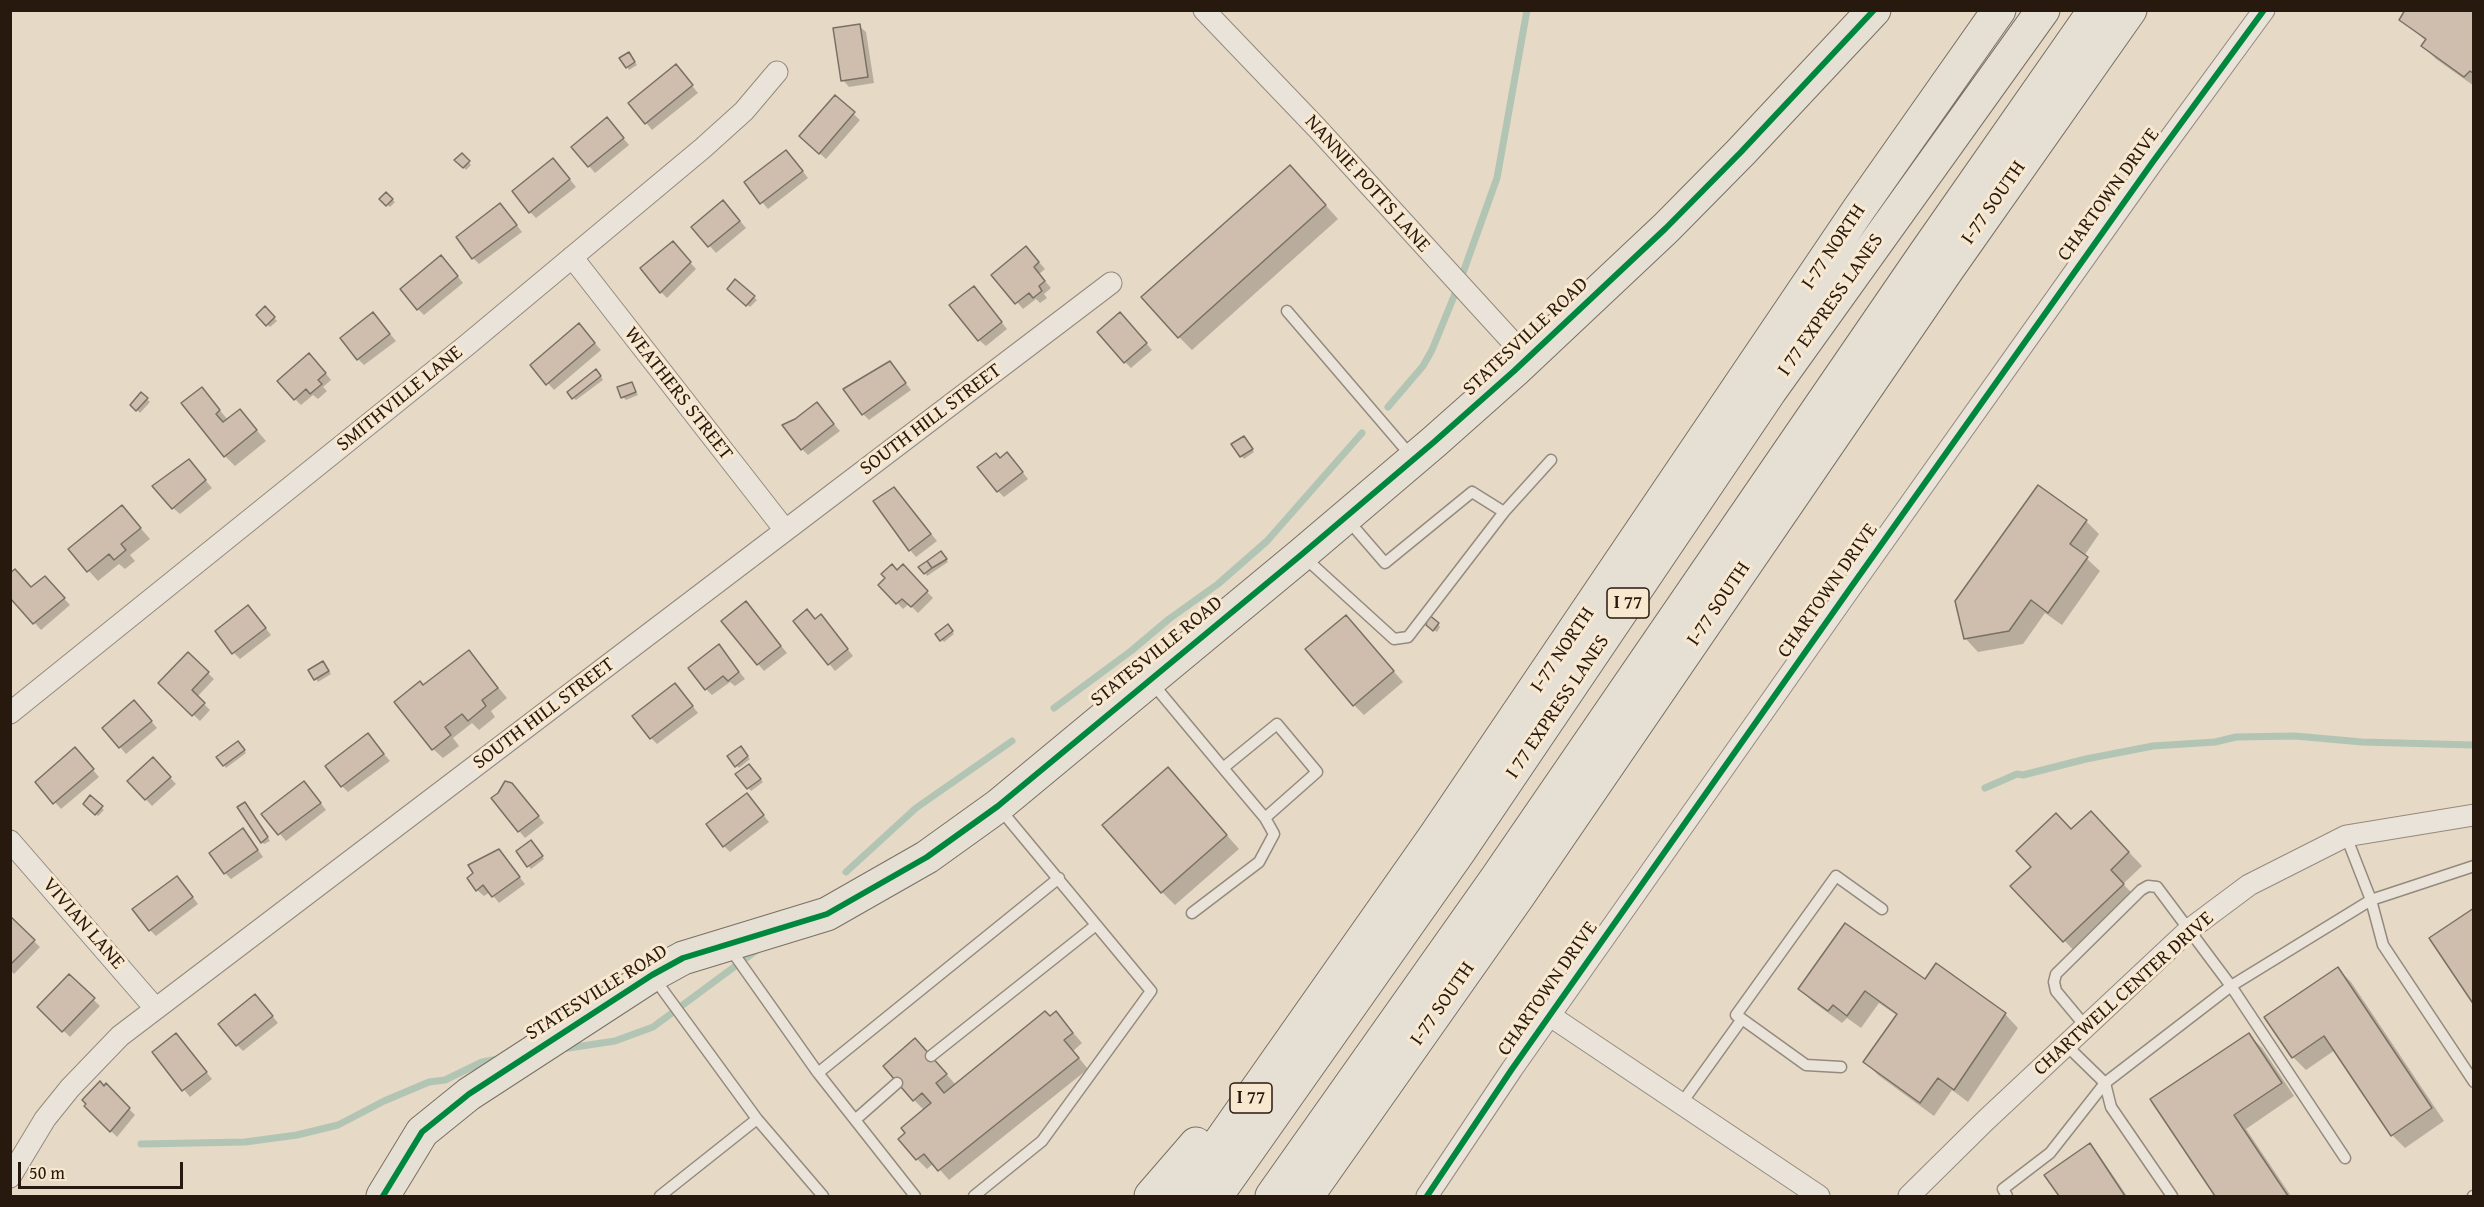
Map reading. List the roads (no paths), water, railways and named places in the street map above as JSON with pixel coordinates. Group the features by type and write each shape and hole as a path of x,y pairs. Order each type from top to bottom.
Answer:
{"main road":[{"name":"STATESVILLE ROAD","path":"383,1197 422,1132 469,1094 652,975 683,958 827,914 927,857 998,806 1346,518 1528,358 1725,169 1874,10"},
{"name":"I-77 NORTH","path":"1182,1197 1572,637 1859,209 1999,10"},
{"name":"I 77 EXPRESS LANES","path":"1216,1197 1465,843 1770,391 2043,10"},
{"name":"I 77","path":"1272,1197 1496,879 1917,264 2095,10"},
{"name":"I-77 SOUTH","path":"1307,1197 1519,895 1947,270 2130,10"},
{"path":"1151,1197 1321,999"}],"street":[{"name":"NANNIE POTTS LANE","path":"1204,10 1317,128 1528,358"},
{"name":"CHARTOWN DRIVE","path":"1427,1197 1549,1016 2152,162 2264,10"},
{"name":"SMITHVILLE LANE","path":"10,713 467,345 736,118 777,72"},
{"name":"WEATHERS STREET","path":"572,257 785,530"},
{"name":"SOUTH HILL STREET","path":"10,1177 45,1119 70,1088 120,1036 1111,283"},
{"name":"CHARTWELL CENTER DRIVE","path":"1909,1197 1986,1120 2190,929 2249,885 2346,836 2474,815"},
{"name":"VIVIAN LANE","path":"10,841 155,1008"},
{"path":"1549,1016 1819,1197"}],"lane":[{"path":"1287,311 1414,459"},
{"path":"1301,555 1394,639 1408,637 1504,512 1551,460"},
{"path":"1346,518 1385,563 1472,492 1504,512"},
{"path":"1149,679 1265,818 1274,834 1258,862 1192,913"},
{"path":"1222,768 1277,724 1317,772 1265,818"},
{"path":"974,1197 1041,1141 1151,991 998,806"},
{"path":"2346,836 2371,900 2383,945 2474,1082"},
{"path":"2007,1197 2002,1189 2050,1153 2105,1083 2230,987 2371,900 2474,866"},
{"path":"1841,1067 1806,1065 1736,1015 1836,876 1882,909"},
{"path":"818,1073 1059,878"},
{"path":"2086,1027 2056,991 2054,982 2056,974 2141,890 2148,886 2157,887 2190,929 2345,1158"},
{"path":"931,1056 1096,925"},
{"path":"727,944 818,1073 915,1197"},
{"path":"652,975 757,1119 823,1197"},
{"path":"1681,1104 1742,1019"},
{"path":"2067,1046 2105,1083 2111,1107 2172,1197"},
{"path":"855,1120 897,1083"},
{"path":"660,1197 757,1119"}],"waterway":[{"path":"1388,407 1423,366 1432,350 1459,284 1497,178 1527,10"},
{"path":"1054,708 1218,584 1267,541 1362,433"},
{"path":"1985,788 2017,774 2023,775 2086,759 2153,746 2215,742 2236,737 2295,736 2362,742 2474,745"},
{"path":"846,872 916,808 1012,741"},
{"path":"562,1049 615,1041 653,1027 757,950"},
{"path":"141,1144 245,1142 297,1135 338,1125 384,1101 429,1082 445,1080 482,1062 498,1059"}]}
